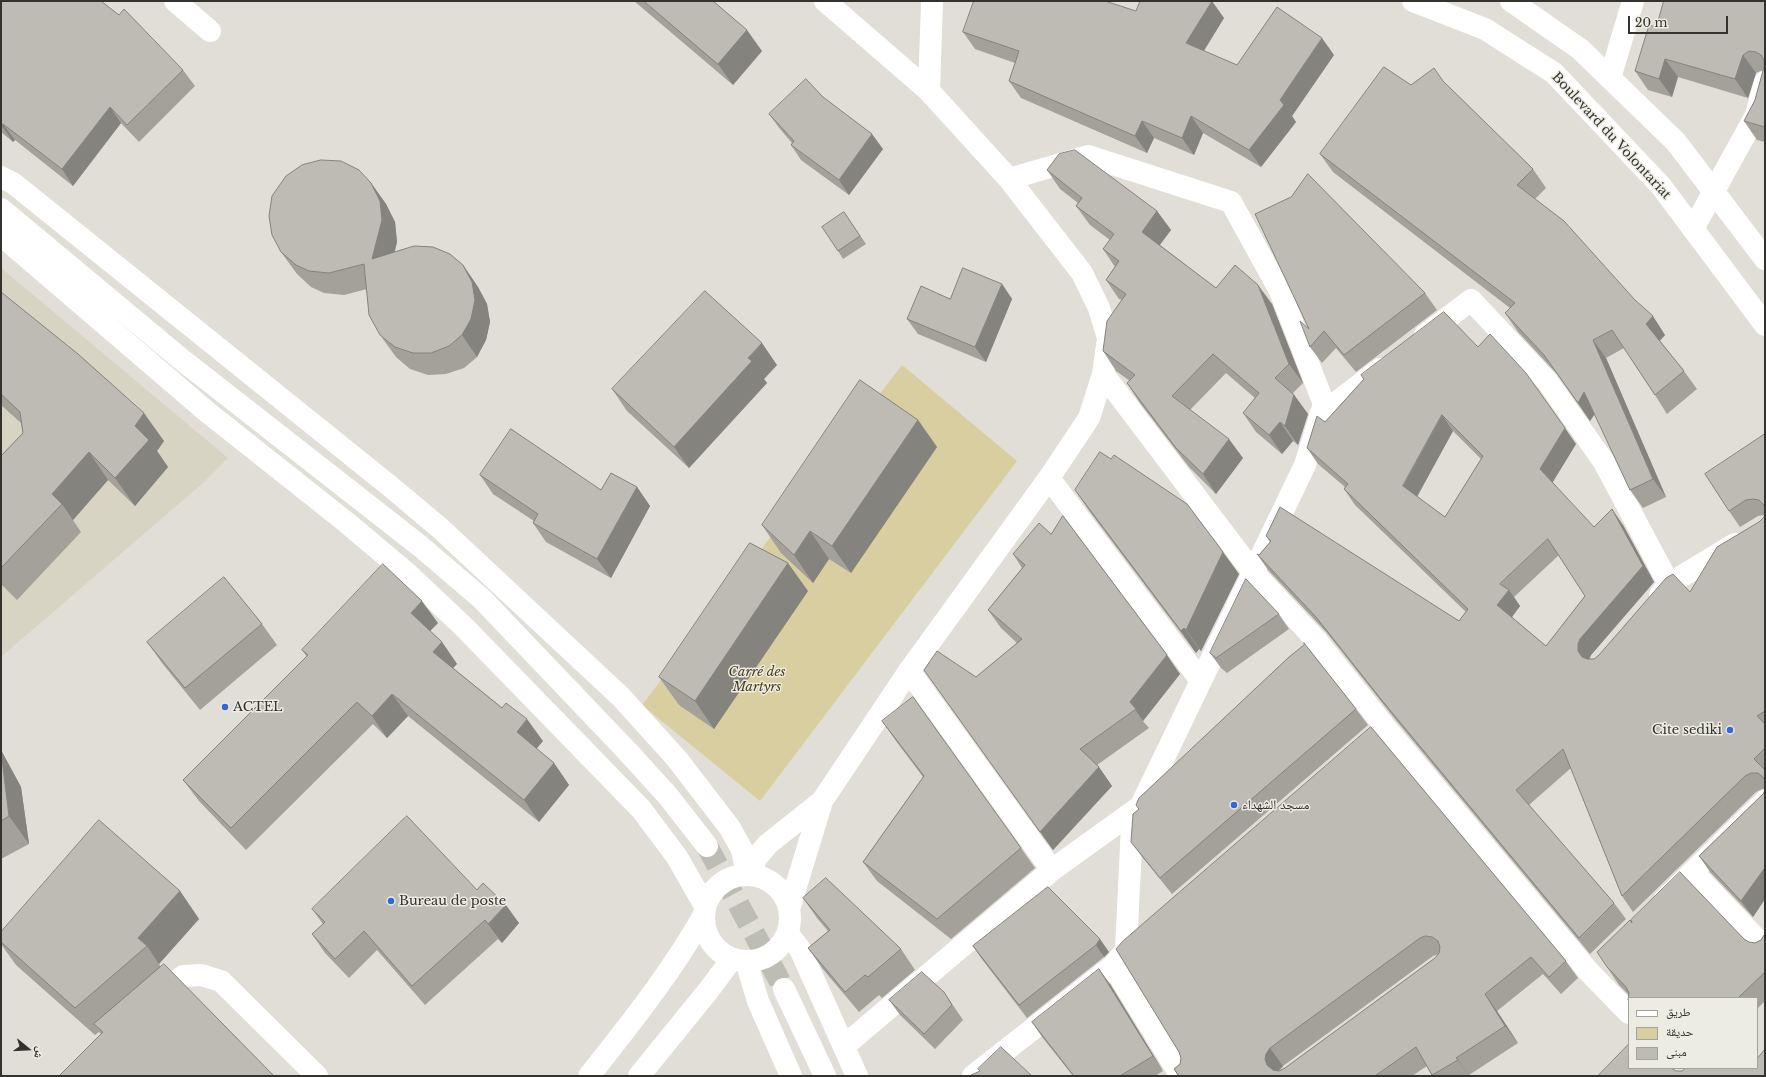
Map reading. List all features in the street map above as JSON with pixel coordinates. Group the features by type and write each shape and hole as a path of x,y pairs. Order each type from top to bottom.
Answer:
{"street":[{"path":"175,1 210,31"},
{"path":"1,235 206,411 346,522 426,590 552,716 641,809 677,857 705,911 705,929 710,941 720,952 739,960 760,960 771,954 781,945 788,934 791,920 790,906 822,801 909,671 1049,478 1089,418 1103,374 1108,338 1095,301 1082,273 1009,179 929,91 825,1"},
{"path":"929,91 932,1"},
{"name":"Boulevard du Volontariat","path":"1412,1 1485,29 1554,73 1661,186 1765,325"},
{"path":"1511,1 1580,49 1676,142 1765,259"},
{"path":"1610,78 1632,1"},
{"path":"1693,229 1756,116 1765,82"},
{"path":"1009,179 1088,156 1231,202 1280,291 1324,404 1305,465 1132,824 1120,958 1181,1076"},
{"path":"1,177 19,188 391,487 499,582 621,697 677,759 730,828 742,850 749,874"},
{"path":"1,209 181,359 420,546 482,599 628,752 668,796 707,846"},
{"path":"1320,415 1471,300 1548,380 1604,462 1669,584"},
{"path":"1103,374 1253,572 1317,642 1589,972 1628,1012"},
{"path":"1049,478 1201,681"},
{"path":"1645,612 1669,584 1750,535"},
{"path":"1300,657 1317,642"},
{"path":"909,671 1052,870"},
{"path":"1367,742 1385,726"},
{"path":"844,1046 1052,870 1141,806 1181,769"},
{"path":"749,874 756,858 768,844 822,801"},
{"path":"1649,914 1765,801"},
{"path":"1693,872 1765,948"},
{"path":"589,1076 647,1002 680,955 705,911 711,894 721,883 733,877 749,874 764,877 776,884 784,894 790,906"},
{"path":"973,1076 1120,958 1150,929"},
{"path":"788,934 800,949 858,1076"},
{"path":"1589,972 1605,956"},
{"path":"639,1076 708,991 739,960"},
{"path":"739,960 791,1076"},
{"path":"138,1014 184,976 201,975 221,981 317,1076"},
{"path":"784,989 825,1076"}],"shaded area":[{"path":"1,268 228,458 203,483 1,657"}],"green space":[{"name":"Carré des Martyrs","path":"902,365 1017,461 760,801 642,705"}],"building":[{"path":"1,1 101,1 119,15 124,9 183,70 127,125 110,107 62,169 3,124 1,125"},
{"path":"644,1 713,1 747,30 718,64"},
{"path":"974,1 1105,1 1136,11 1140,1 1212,1 1186,43 1237,65 1277,7 1322,38 1280,100 1284,105 1249,150 1191,116 1182,138 1142,121 1135,136 1009,81 1019,51 963,32"},
{"path":"1664,1 1765,1 1765,127 1744,121 1755,100 1764,67 1764,60 1761,55 1756,52 1749,51 1743,55 1735,79 1665,59 1659,79 1635,71 1649,25 1656,27"},
{"path":"1384,67 1411,85 1434,68 1443,81 1533,169 1517,185 1564,221 1635,300 1653,316 1646,324 1684,371 1655,395 1612,330 1593,340 1653,479 1630,490 1584,392 1578,403 1544,355 1505,313 1515,303 1320,154"},
{"path":"806,79 823,97 872,134 839,180 791,145 794,141 769,114"},
{"path":"1075,150 1157,211 1142,232 1216,288 1235,265 1258,285 1289,364 1275,378 1294,395 1285,426 1280,422 1269,435 1243,413 1259,393 1213,354 1172,396 1229,439 1203,474 1176,448 1127,383 1135,375 1103,351 1107,321 1126,294 1106,280 1119,261 1103,249 1114,234 1076,206 1082,198 1047,170 1059,154"},
{"path":"321,160 341,161 359,170 371,183 380,201 382,220 372,259 414,246 433,247 450,254 463,265 472,282 475,300 471,319 462,335 449,346 431,353 413,353 395,347 380,335 369,315 364,264 329,273 309,271 296,265 281,252 272,235 269,216 272,196 286,176 302,165"},
{"path":"1308,174 1425,293 1344,355 1324,331 1310,347 1300,321 1309,329 1255,214 1291,197"},
{"path":"844,212 860,236 838,251 822,227"},
{"path":"963,268 1002,284 975,347 907,319 921,286 950,299"},
{"path":"705,291 762,343 748,358 752,361 674,447 612,389"},
{"path":"1,292 78,354 144,413 135,426 149,440 115,478 89,452 52,494 62,504 1,568 1,456 23,433 20,412 1,394"},
{"path":"1444,312 1478,347 1490,334 1526,373 1565,428 1540,469 1594,527 1612,509 1643,566 1580,639 1578,651 1582,657 1587,659 1594,659 1599,655 1666,578 1673,574 1690,592 1717,547 1759,522 1764,517 1765,512 1765,711 1757,716 1765,724 1765,748 1754,759 1765,770 1765,780 1758,773 1751,773 1745,776 1622,896 1563,749 1516,790 1614,903 1579,938 1384,703 1316,617 1257,554 1259,555 1271,541 1266,536 1280,507 1459,621 1468,609 1344,489 1348,484 1307,448 1317,416 1325,422 1364,379 1361,375","holes":["1442,415 1483,456 1445,517 1403,486","1548,539 1585,596 1546,646 1497,605 1509,590 1500,584"]},
{"path":"860,380 918,420 832,546 810,531 794,555 762,525"},
{"path":"511,429 601,490 611,473 637,487 597,559 533,523 538,514 480,475"},
{"path":"1765,434 1765,510 1764,505 1759,500 1753,499 1746,500 1729,511 1705,474"},
{"path":"1100,452 1111,459 1114,455 1187,504 1223,552 1186,630 1184,628 1181,631 1075,490"},
{"path":"1063,516 1167,655 1130,702 1136,709 1080,749 1099,767 1040,832 924,670 937,651 976,677 1022,639 988,610 1025,565 1013,554 1039,523 1051,534"},
{"path":"750,543 788,563 695,701 659,677"},
{"path":"383,564 422,601 411,613 442,642 433,652 502,708 506,703 527,719 517,732 554,763 524,800 392,694 372,716 357,702 231,828 183,780 308,655 302,650"},
{"path":"224,577 262,624 185,688 147,642"},
{"path":"1246,579 1279,614 1216,658 1210,653"},
{"path":"1304,643 1356,709 1160,878 1131,842 1133,814 1139,809 1136,805 1139,798 1289,657 1304,645"},
{"path":"913,697 1021,848 937,919 863,862 924,776 882,721"},
{"path":"1371,727 1566,961 1549,977 1531,957 1485,994 1505,1026 1456,1058 1458,1060 1432,1075 1416,1047 1375,1076 1179,1076 1174,1069 1180,1064 1181,1058 1179,1052 1116,949 1123,941","holes":["1426,936 1432,937 1438,941 1440,947 1439,953 1435,958 1285,1068 1279,1071 1273,1070 1267,1065 1265,1059 1270,1048 1420,938"]},
{"path":"1,757 9,816 1,821"},
{"path":"1765,790 1765,869 1741,901 1699,856 1763,794"},
{"path":"407,816 477,890 483,883 506,905 488,924 485,920 412,986 364,931 335,959 312,934 325,922 312,909"},
{"path":"99,820 180,891 138,938 147,946 75,1008 1,942 1,932"},
{"path":"1680,872 1744,939 1755,943 1761,940 1765,935 1765,972 1739,997 1628,997 1629,993 1626,987 1607,967 1597,952 1630,920 1632,923 1631,920"},
{"path":"826,878 901,949 868,977 865,975 845,992 808,948 830,930 803,898"},
{"path":"1048,887 1100,939 1096,945 1019,1005 973,946"},
{"path":"164,964 274,1076 59,1076 103,1032 94,1024"},
{"path":"1099,969 1153,1056 1120,1076 1074,1076 1032,1022"},
{"path":"922,972 944,992 952,1005 924,1034 889,1000"},
{"path":"1628,1045 1628,1069 1673,1069 1676,1071 1682,1071 1685,1069 1758,1069 1758,1058 1765,1049 1765,1076 1598,1076"},
{"path":"1001,1047 1032,1076 969,1076 980,1071 978,1069"}],"tunnel":[{"path":"707,846 784,989"}],"place":[{"name":"ACTEL","path":"225,707"},
{"name":"Cite sediki","path":"1730,730"},
{"name":"مسجد الشهداء","path":"1234,805"},
{"name":"Bureau de poste","path":"391,901"}]}
